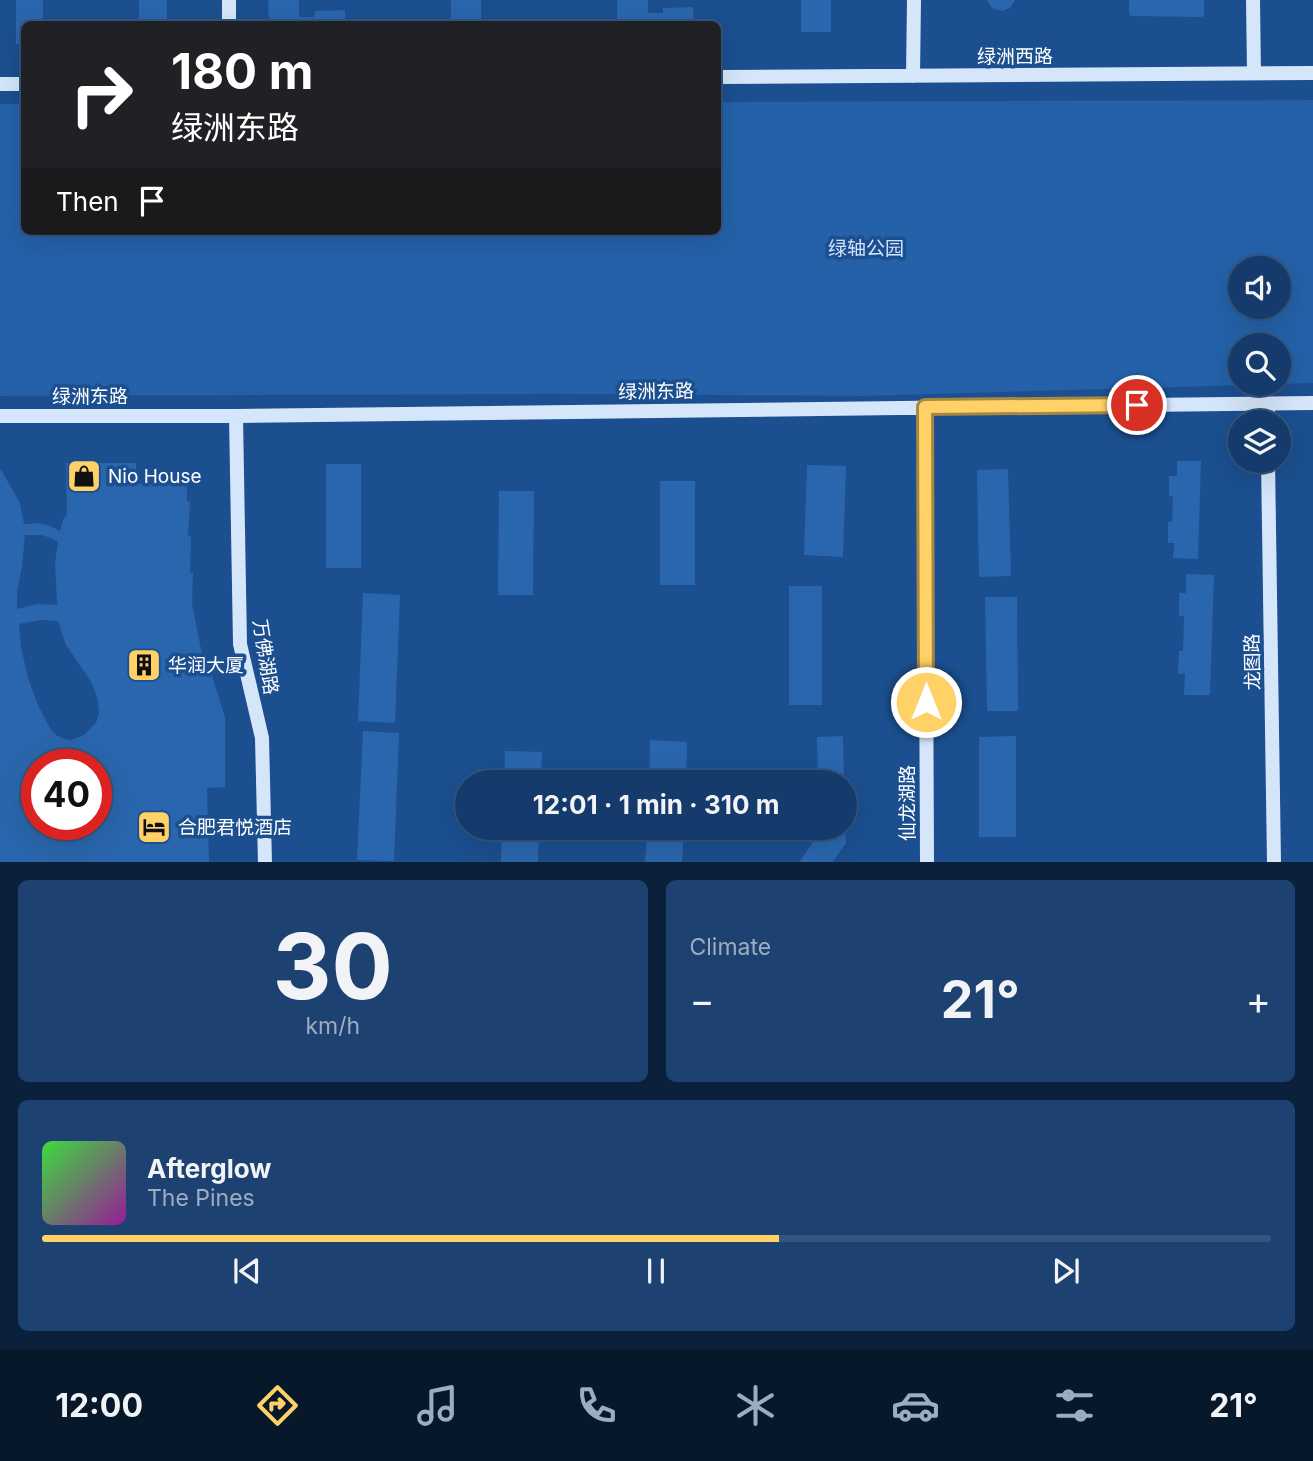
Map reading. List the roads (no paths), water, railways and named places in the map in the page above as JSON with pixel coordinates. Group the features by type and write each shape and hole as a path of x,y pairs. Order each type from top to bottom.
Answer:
{"street":[{"path":"229,0 229,21"},
{"path":"913,76 914,0"},
{"path":"1253,0 1254,74"},
{"name":"绿洲西路","path":"721,77 1313,73"},
{"path":"0,85 21,84"},
{"name":"绿洲东路","path":"0,416 1313,403"},
{"path":"1268,404 1268,410"},
{"name":"仙龙湖路","path":"925,407 927,862"},
{"name":"万佛湖路","path":"236,415 240,644 262,738 265,862"},
{"name":"龙图路","path":"1268,473 1274,862"}],"place":[{"name":"Nio House","path":"84,476"},
{"name":"华润大厦","path":"144,665"},
{"name":"合肥君悦酒店","path":"154,827"}],"park label":[{"name":"绿轴公园","path":"866,248"}]}
